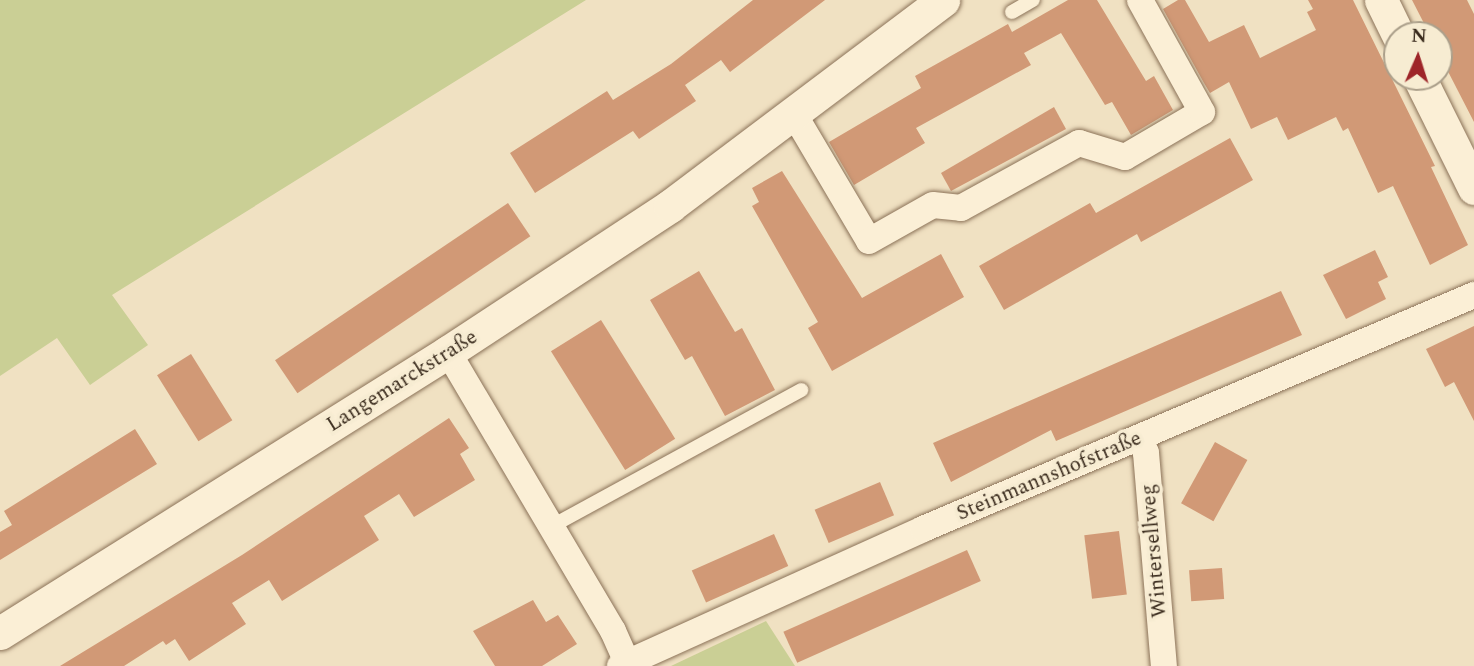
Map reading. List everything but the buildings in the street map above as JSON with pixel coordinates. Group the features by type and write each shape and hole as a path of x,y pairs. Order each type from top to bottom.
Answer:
{"street":[{"name":"Langemarckstraße","path":"0,633 448,352 670,206 943,0"},
{"path":"794,114 869,241 933,205 961,208 1079,143 1125,157 1202,112 1140,0"},
{"path":"1381,0 1391,21"},
{"path":"1426,91 1474,188"},
{"name":"Steinmannshofstraße","path":"448,352 552,526 623,664 706,629 923,529 1474,295"},
{"name":"Wintersellweg","path":"1140,438 1146,453 1164,666"}],"lane":[{"path":"1012,12 1033,0"},
{"path":"552,526 801,390"}],"green space":[{"path":"0,0 586,0 112,295 148,345 90,385 57,338 0,376"},
{"path":"766,621 795,666 671,666"}]}
